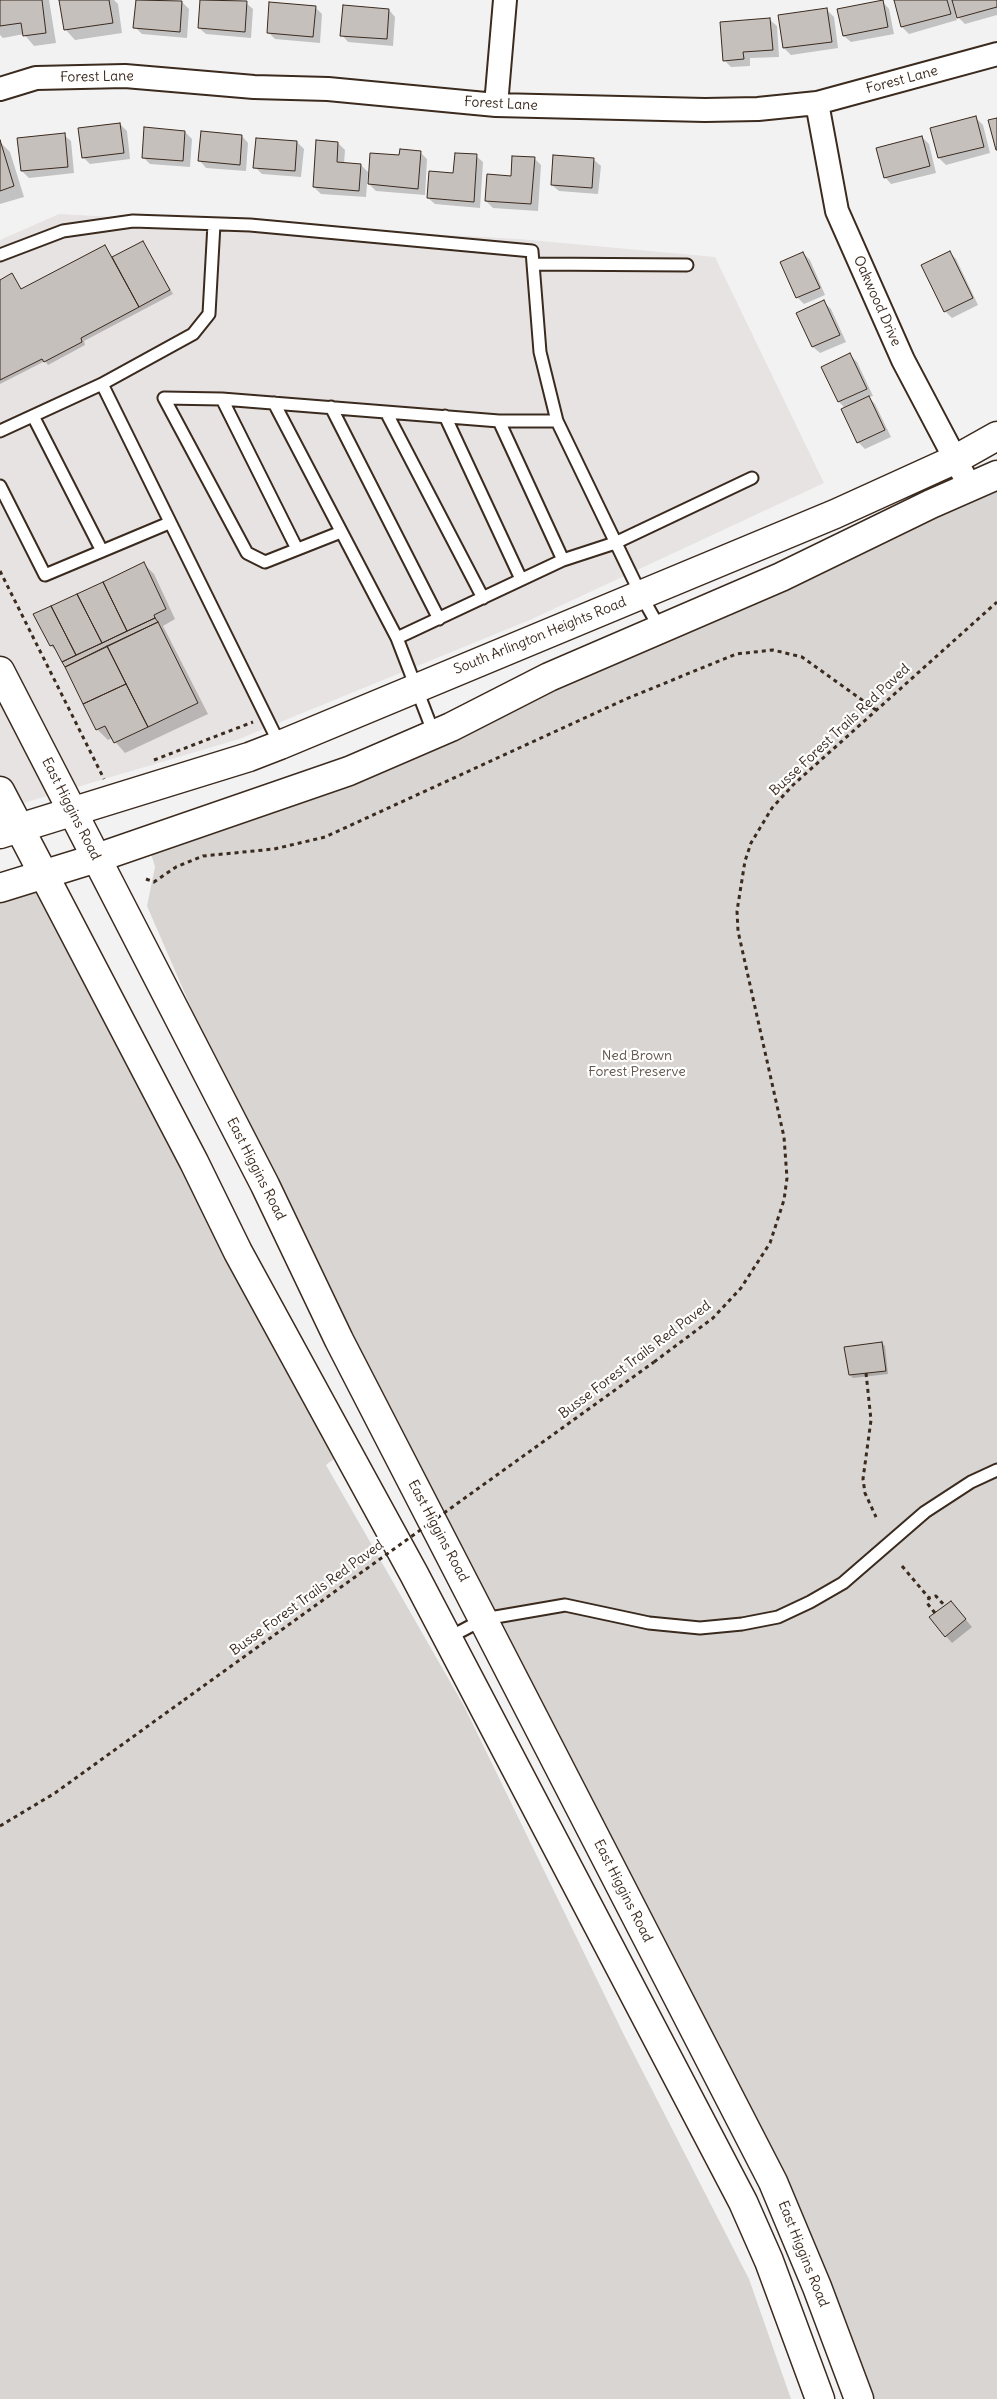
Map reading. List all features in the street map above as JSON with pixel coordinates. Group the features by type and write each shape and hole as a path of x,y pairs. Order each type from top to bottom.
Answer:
{"main road":[{"name":"South Arlington Heights Road","path":"9,831 249,758 835,514 956,459 997,436"},
{"path":"0,888 96,858 349,771 434,734 549,677 781,577 997,475"},
{"name":"East Higgins Road","path":"0,671 265,1185 339,1340 773,2182 818,2287 859,2399"},
{"path":"0,791 9,831 44,875 238,1252 448,1638 743,2202 769,2261 820,2399"}],"street":[{"path":"496,105 505,0"},
{"name":"Forest Lane","path":"0,89 36,78 125,76 254,87 328,89 496,105 705,110 817,103 997,54"},
{"name":"Oakwood Drive","path":"817,103 837,211 903,360 970,487"}],"lane":[{"path":"0,255 63,231 133,221 250,225 532,251 540,352 557,421 641,596 660,629"},
{"path":"0,431 102,384 193,334 209,314 214,224"},
{"path":"534,264 687,265"},
{"path":"102,384 280,745"},
{"path":"341,532 265,562 247,553 164,398 222,399 445,416 499,422 557,421"},
{"path":"222,399 297,549"},
{"path":"274,403 397,638 434,734"},
{"path":"331,407 439,619"},
{"path":"386,412 483,598"},
{"path":"34,416 102,551"},
{"path":"445,416 521,579"},
{"path":"499,422 563,560"},
{"path":"397,638 563,560 615,543 752,478"},
{"path":"0,486 45,575 169,523"},
{"path":"448,1638 484,1619 564,1605 649,1623 700,1628 742,1624 778,1617 810,1602 843,1583 925,1512 971,1482 997,1470"}],"path":[{"path":"0,572 104,779 113,776"},
{"name":"Busse Forest Trails Red Paved","path":"0,1826 55,1793 654,1362 713,1318 741,1288 770,1243 784,1200 787,1178 784,1137 738,931 737,911 745,861 751,843 772,808 793,785 997,602"},
{"path":"146,879 154,882 176,867 203,856 274,848 325,837 626,699 736,654 773,650 802,657 876,710"},
{"path":"149,762 265,717"},
{"path":"866,1373 871,1420 863,1480 870,1505 876,1517"},
{"path":"902,1566 929,1598"},
{"path":"929,1598 936,1596 944,1605"},
{"path":"929,1598 927,1603 935,1613"}],"shaded area":[{"path":"59,214 519,239 715,257 824,483 532,619 239,739 0,810 0,240"}],"green space":[{"name":"Ned Brown Forest Preserve","path":"997,474 997,2399 858,2399 817,2287 298,1254 147,906 155,867 148,843 203,825"},
{"path":"44,875 347,1449 326,1465 464,1706 624,2035 749,2279 791,2399 0,2399 0,890"}],"building":[{"path":"0,0 42,0 46,33 23,36 21,23 0,26"},
{"path":"59,0 109,0 113,23 64,30"},
{"path":"136,0 182,1 180,32 133,28"},
{"path":"200,0 247,1 245,32 198,28"},
{"path":"883,0 888,27 843,36 837,9"},
{"path":"894,0 947,0 951,14 901,27"},
{"path":"952,0 997,0 997,7 957,18"},
{"path":"269,2 316,6 313,37 267,33"},
{"path":"343,5 389,9 387,39 340,36"},
{"path":"827,8 832,42 783,48 778,15"},
{"path":"770,18 773,50 743,52 744,59 723,61 720,22"},
{"path":"976,116 984,147 938,158 930,128"},
{"path":"997,118 997,150 996,150 988,120"},
{"path":"120,123 124,153 82,158 78,128"},
{"path":"144,127 185,131 183,161 142,158"},
{"path":"201,131 242,135 240,165 198,161"},
{"path":"65,133 68,167 21,171 17,138"},
{"path":"922,136 930,166 884,178 876,148"},
{"path":"256,138 297,141 295,171 253,168"},
{"path":"0,140 14,186 0,191"},
{"path":"316,140 338,142 337,162 361,164 359,191 313,187"},
{"path":"400,149 421,151 418,189 368,184 370,153 399,155"},
{"path":"455,153 477,154 474,202 427,198 429,171 453,173"},
{"path":"553,155 594,158 592,188 551,185"},
{"path":"512,156 535,157 531,204 485,201 487,174 511,176"},
{"path":"143,241 170,290 139,307 112,257"},
{"path":"105,245 139,307 81,338 82,342 44,362 42,359 0,380 0,280 12,273 21,289"},
{"path":"950,251 973,298 944,312 921,265"},
{"path":"803,252 820,288 796,298 780,262"},
{"path":"824,300 840,335 812,347 796,313"},
{"path":"850,353 867,389 838,402 821,367"},
{"path":"869,396 885,430 857,443 841,409"},
{"path":"144,562 166,609 154,615 155,618 127,631 103,582"},
{"path":"103,582 127,631 102,643 77,594"},
{"path":"77,594 102,643 76,655 51,606"},
{"path":"51,606 76,655 62,662 53,645 50,646 33,614"},
{"path":"155,618 158,622 65,667 62,662"},
{"path":"158,622 198,703 148,727 107,646"},
{"path":"107,646 126,684 83,704 65,667"},
{"path":"126,684 148,727 114,743 105,726 96,730 83,704"},
{"path":"882,1342 886,1371 849,1375 844,1347"},
{"path":"951,1601 966,1619 945,1637 929,1617"}]}
